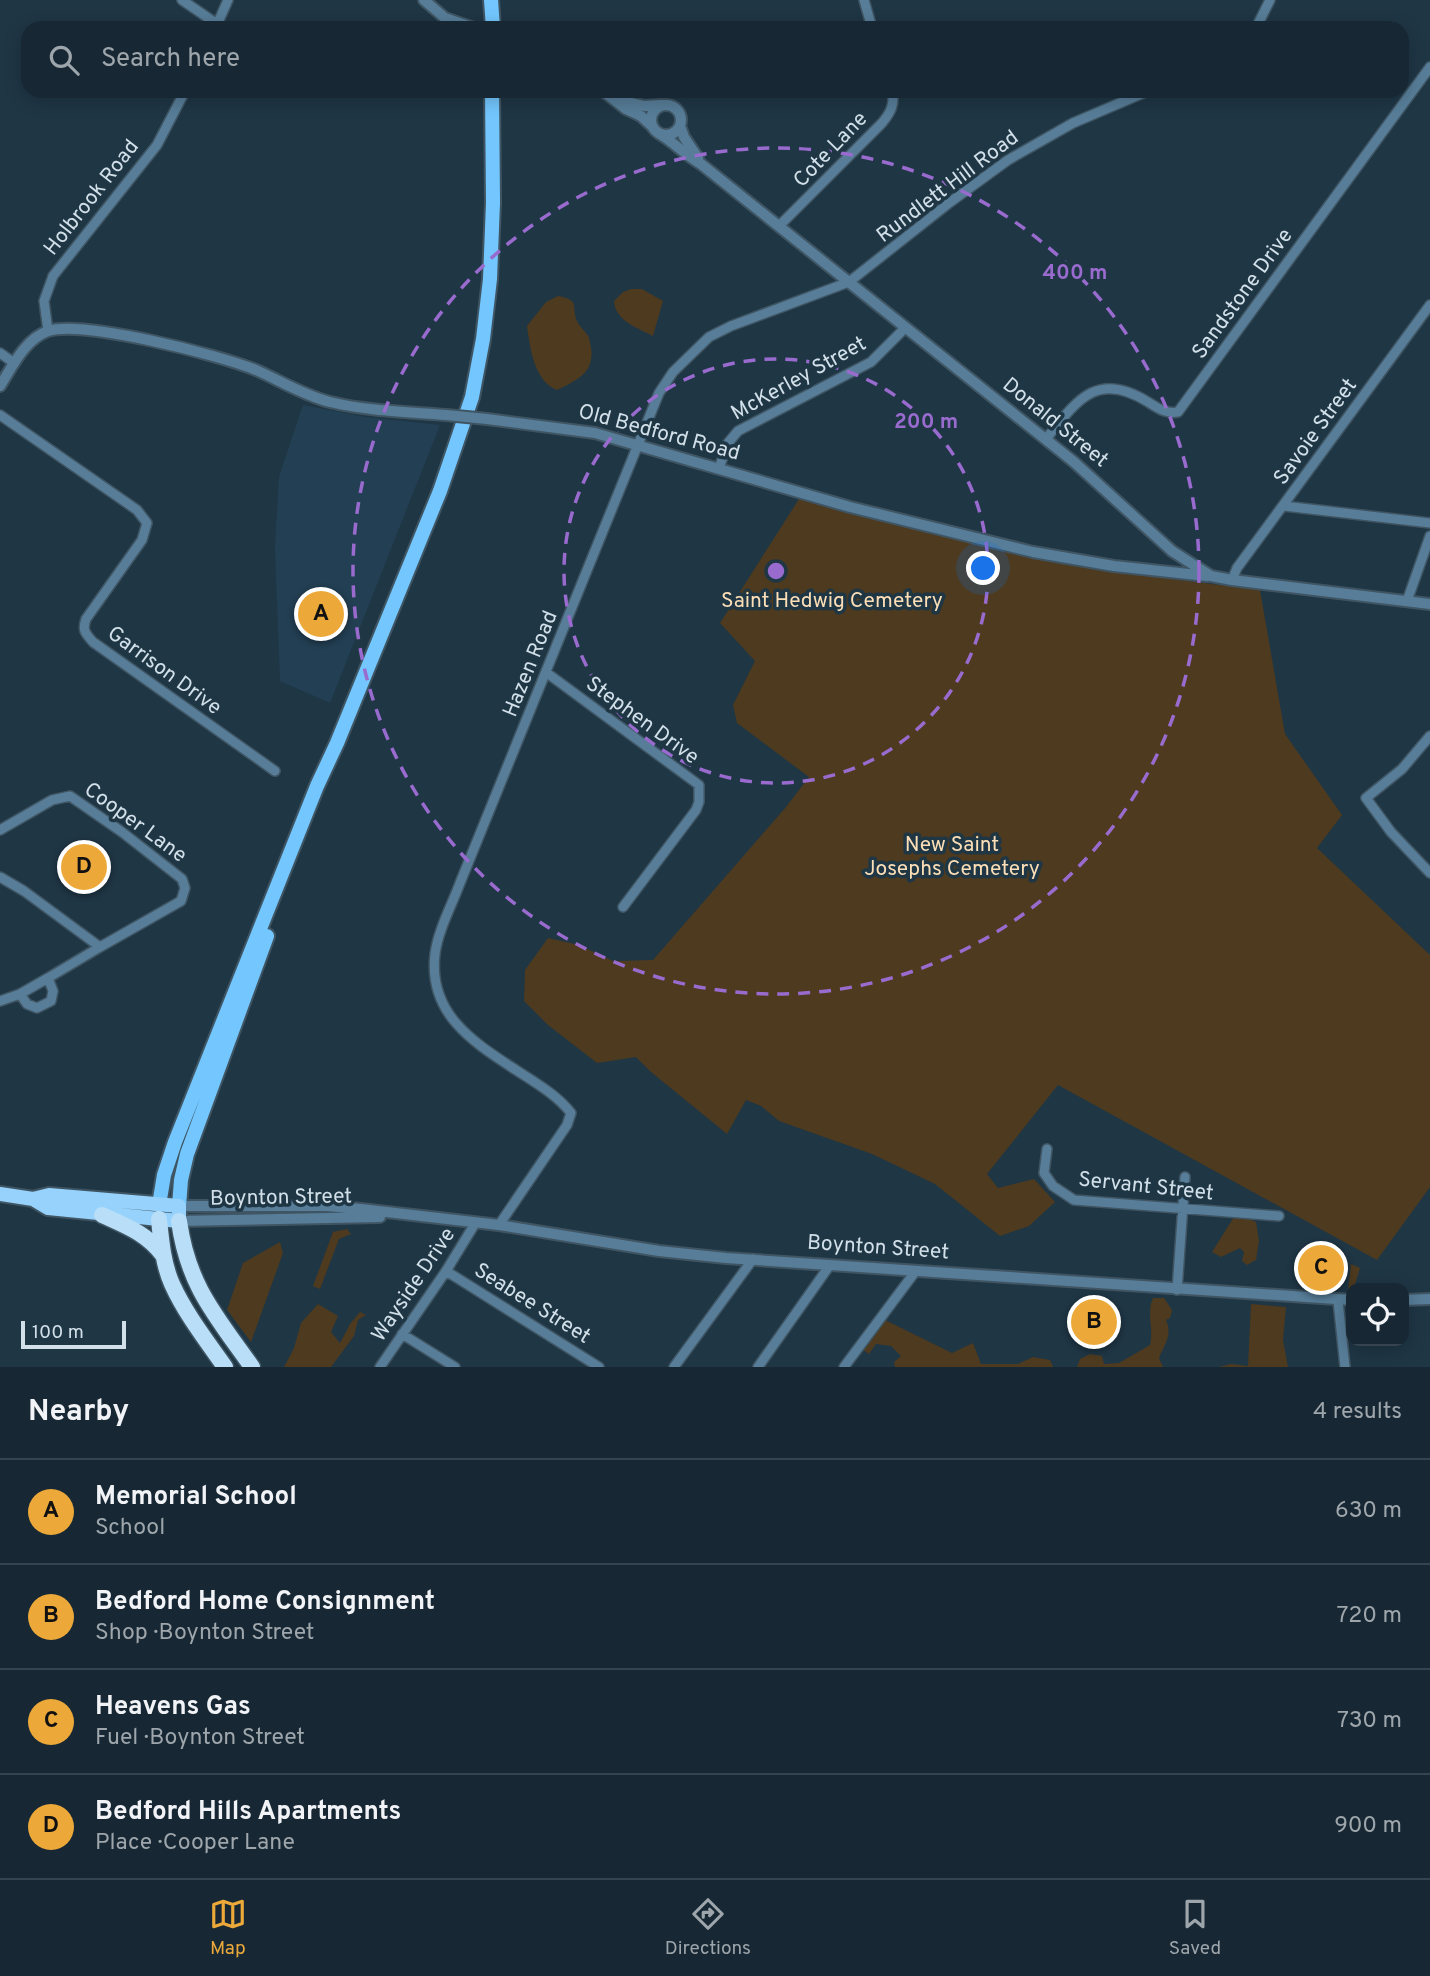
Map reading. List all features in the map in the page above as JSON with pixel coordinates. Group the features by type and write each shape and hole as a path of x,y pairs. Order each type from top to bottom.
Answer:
{"highway":[{"path":"0,1194 33,1199 48,1208 102,1215 159,1212"},
{"path":"33,1199 49,1195 159,1212"},
{"path":"159,1212 163,1255 171,1282 196,1326 225,1367"},
{"name":"Boynton Street","path":"159,1212 179,1214"},
{"path":"179,1214 187,1260 195,1283 252,1367"},
{"path":"102,1215 144,1234 163,1255"}],"main road":[{"path":"491,0 492,21"},
{"path":"159,1212 164,1175 174,1142 312,798 449,468 472,397 483,339 490,279 493,204 492,98"},
{"path":"179,1214 181,1181 187,1154 327,767"}],"street":[{"path":"183,0 210,21"},
{"path":"218,21 228,0"},
{"path":"424,0 445,18 454,21"},
{"path":"864,0 870,21"},
{"path":"1260,21 1270,0"},
{"name":"Sandstone Drive","path":"1409,96 1430,67"},
{"name":"Holbrook Road","path":"48,331 44,301 53,276 157,145 181,98"},
{"name":"Donald Street","path":"612,98 641,116 1046,439 1094,478 1171,551 1211,576 1430,604"},
{"name":"Donald Street","path":"618,98 639,106 663,105 677,108 684,137 701,164"},
{"name":"Cote Lane","path":"779,226 882,123 892,109 893,98"},
{"name":"Rundlett Hill Road","path":"849,282 955,198 1008,160 1073,123 1132,98"},
{"name":"Sandstone Drive","path":"1046,439 1080,399 1102,388 1126,390 1162,411 1178,412 1407,98"},
{"path":"663,105 652,115 657,131 673,134 680,126"},
{"name":"Hazen Road","path":"499,1225 567,1125 571,1113 556,1097 472,1040 454,1023 442,1002 436,978 435,954 442,930 659,393 673,372 709,337 731,326 849,282"},
{"name":"Savoie Street","path":"1232,580 1237,568 1430,304"},
{"name":"McKerley Street","path":"719,468 728,443 738,431 871,362 905,328"},
{"name":"Old Bedford Road","path":"48,331 89,330 136,338 234,362 330,402 578,429 946,532 1081,561 1211,576"},
{"path":"0,386 27,346 48,331"},
{"path":"0,353 14,363"},
{"name":"Garrison Drive","path":"0,415 137,510 147,523 142,540 86,619 83,628 85,634 275,771"},
{"path":"1284,506 1430,523"},
{"path":"1407,601 1430,536"},
{"path":"1171,551 1174,563 1172,573"},
{"name":"Stephen Drive","path":"547,673 699,785 696,810 623,907"},
{"path":"1430,736 1402,769 1366,798 1391,832 1430,873"},
{"name":"Cooper Lane","path":"0,830 52,800 70,796 183,879 186,888 181,901 20,994 0,1001"},
{"path":"0,877 24,891 100,947"},
{"path":"20,994 32,1007 47,1005 53,996 48,978"},
{"name":"Servant Street","path":"1047,1149 1044,1173 1053,1186 1074,1200 1279,1216"},
{"path":"1177,1290 1185,1177"},
{"name":"Boynton Street","path":"179,1214 404,1215 499,1225 659,1251 915,1272 1346,1300"},
{"name":"Wayside Drive","path":"380,1367 446,1272 476,1222"},
{"path":"674,1367 752,1259"},
{"path":"758,1367 830,1265"},
{"name":"Seabee Street","path":"446,1272 599,1367"},
{"path":"844,1367 915,1272"},
{"path":"1409,1300 1430,1299"},
{"path":"1338,1301 1345,1367"},
{"path":"402,1334 455,1367"}],"shaded area":[{"path":"303,405 366,417 440,425 330,703 280,681 275,547 279,477"}],"green space":[{"path":"642,289 663,301 653,336 628,323 615,308 614,301 623,292"},
{"path":"558,296 573,302 578,323 589,338 592,356 583,375 557,390 549,386 538,372 527,326 546,302"},
{"path":"799,499 987,547 1092,569 1260,590 1285,734 1342,815 1317,848 1430,955 1430,1187 1377,1260 1058,1085 987,1174 998,1188 1034,1179 1055,1202 1029,1226 1000,1236 935,1184 872,1154 779,1121 761,1106 746,1100 727,1134 636,1057 597,1063 548,1025 524,1001 525,970 548,938 579,945 613,961 653,960 809,777 737,723 733,705 755,661 720,623"},
{"path":"1244,1216 1256,1222 1259,1241 1256,1260 1247,1265 1242,1261 1244,1252 1240,1248 1221,1257 1212,1252 1234,1217"},
{"path":"347,1229 351,1234 339,1239 320,1289 313,1286 333,1232"},
{"path":"280,1242 283,1253 251,1342 227,1310 243,1263"},
{"path":"1351,1264 1360,1268 1356,1283 1349,1283"},
{"path":"1153,1298 1164,1298 1172,1310 1170,1318 1166,1320 1168,1335 1159,1358 1163,1367 1077,1367 1080,1359 1090,1354 1102,1356 1104,1364 1119,1363 1150,1345 1150,1309"},
{"path":"318,1304 338,1316 331,1332 340,1343 360,1312 366,1315 358,1320 354,1336 331,1367 284,1367 294,1348 301,1323"},
{"path":"1251,1304 1286,1307 1283,1340 1288,1367 1219,1367 1231,1364 1248,1366"},
{"path":"885,1320 952,1353 973,1343 981,1364 1018,1364 1033,1357 1050,1360 1053,1367 895,1367 894,1362 901,1356 891,1346 876,1344 869,1354 862,1349"}],"place":[{"name":"Memorial School","path":"321,614"},
{"name":"Bedford Hills Apartments","path":"84,867"},
{"name":"Heavens Gas","path":"1321,1268"},
{"name":"Bedford Home Consignment","path":"1094,1322"}],"park label":[{"name":"Saint Hedwig Cemetery","path":"832,601"},
{"name":"New Saint Josephs Cemetery","path":"952,857"}]}
